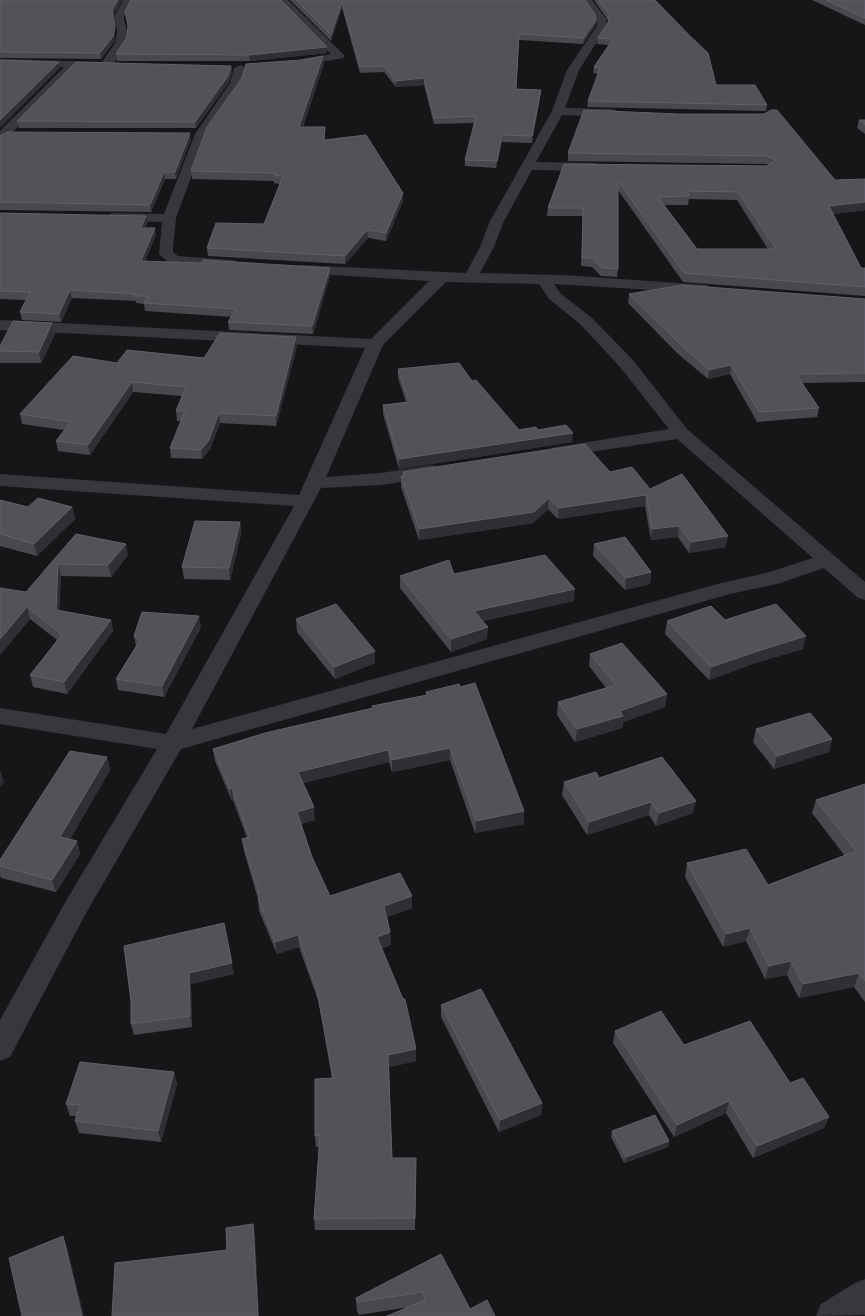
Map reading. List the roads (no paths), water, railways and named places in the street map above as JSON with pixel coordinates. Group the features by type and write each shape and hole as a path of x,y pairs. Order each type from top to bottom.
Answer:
{"street":[{"path":"105,65 118,51 122,39 123,29 118,17 128,0"},
{"path":"282,0 339,56 283,65"},
{"path":"470,279 487,247 497,220 558,111 573,70 603,25 601,19 587,0"},
{"path":"0,51 34,59 45,64"},
{"path":"0,62 120,65"},
{"path":"2,135 72,65"},
{"path":"244,265 174,260 169,257 166,249 169,218 201,134 223,100 236,84 235,68 254,67"},
{"path":"558,111 629,114"},
{"path":"2,135 20,133"},
{"path":"186,134 201,134"},
{"path":"527,166 606,167"},
{"path":"100,217 169,218"},
{"path":"284,268 470,279 543,279 713,289"},
{"path":"0,1048 76,907 173,743 310,492 375,344 385,332 442,277"},
{"path":"543,279 554,296 586,320 626,363 680,433 865,593"},
{"path":"0,325 375,344"},
{"path":"540,454 680,433"},
{"path":"0,480 310,492 446,469"},
{"path":"0,716 173,743 720,590 770,578 827,560"},
{"path":"833,1316 865,1296"}]}
